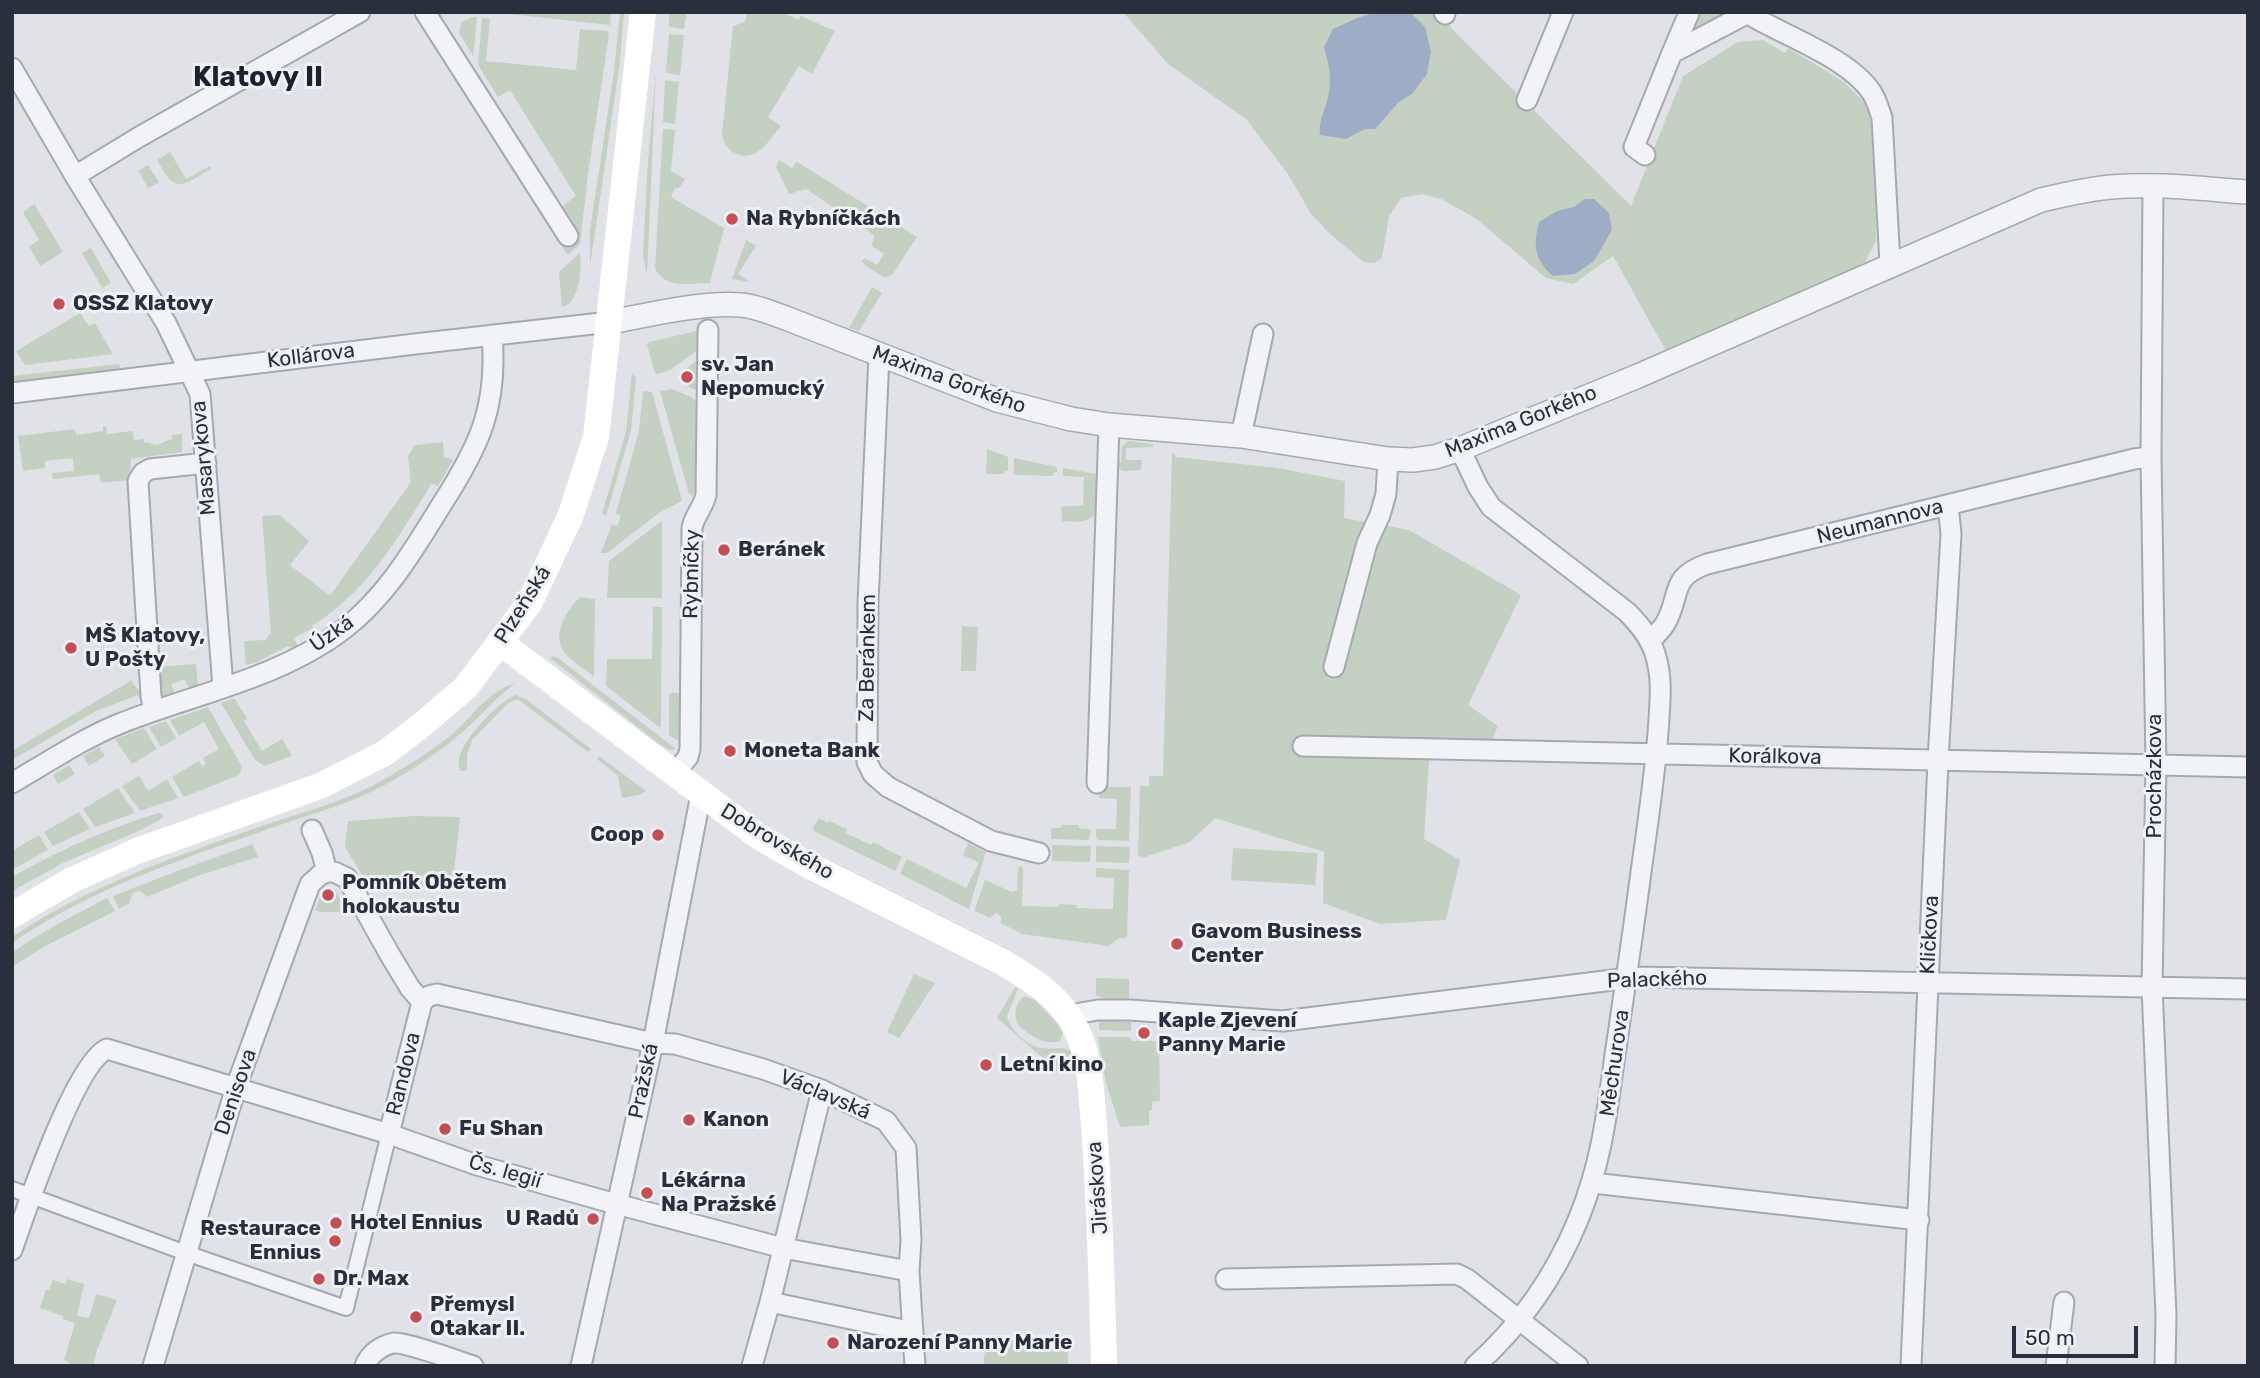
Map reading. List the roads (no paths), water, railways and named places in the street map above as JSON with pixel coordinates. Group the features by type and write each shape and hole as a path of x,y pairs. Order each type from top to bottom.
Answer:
{"main road":[{"name":"Plzeňská","path":"12,915 72,880 137,851 320,786 386,753 466,687 530,602 556,551 583,482 596,437 643,12"},
{"name":"Dobrovského","path":"501,643 758,836 808,865 1004,963 1056,998 1069,1015"},
{"name":"Jiráskova","path":"1069,1015 1083,1044 1090,1078 1102,1261 1104,1366"}],"street":[{"path":"75,176 360,12"},
{"path":"425,12 568,236"},
{"path":"1527,100 1563,12"},
{"path":"1645,155 1634,147 1689,13"},
{"path":"1672,53 1745,13 1841,65 1860,79 1877,102 1882,118 1890,264"},
{"name":"Masarykova","path":"12,68 166,323 200,394 223,687"},
{"name":"Maxima Gorkého","path":"610,322 722,305 742,305 783,317 1018,406 1071,419 1109,425 1241,436 1388,459 1424,458 1460,449 1639,376 2041,200 2092,189 2153,186 2248,192"},
{"name":"Procházkova","path":"2153,186 2151,457 2157,765 2152,987 2165,1366"},
{"name":"Kollárova","path":"12,393 610,322"},
{"name":"Rybníčky","path":"674,774 688,757 690,749 692,528 695,515 704,503 706,495 708,330"},
{"path":"1241,436 1263,334"},
{"name":"Úzká","path":"12,783 104,730 269,670 323,643 344,629 373,603 396,576 472,456 488,411 492,385 492,335"},
{"name":"Za Beránkem","path":"879,355 869,590 867,762 873,774 888,787 991,841 1039,853"},
{"path":"1097,783 1109,425"},
{"path":"1460,449 1491,507 1627,612 1650,641"},
{"name":"Neumannova","path":"1650,641 1665,624 1677,589 1692,569 2151,457"},
{"path":"1334,667 1367,543 1386,494 1388,459"},
{"path":"154,711 138,481 150,469 206,463"},
{"name":"Kličkova","path":"1911,1366 1951,534 1948,505"},
{"name":"Měchurova","path":"1475,1366 1496,1348 1519,1321 1561,1256 1578,1222 1604,1138 1657,754 1660,686 1657,660 1650,641"},
{"name":"Korálkova","path":"1303,746 2248,767"},
{"name":"Pražská","path":"580,1366 653,1044 701,794"},
{"path":"312,830 327,872 341,874 351,884 390,955 422,1002"},
{"name":"Denisova","path":"153,1366 236,1087 310,884 327,872"},
{"name":"Palackého","path":"1069,1015 1098,1010 1130,1010 1283,1021 1637,977 2248,989"},
{"name":"Václavská","path":"422,1002 437,994 653,1044 676,1044 763,1069 822,1090 886,1121 906,1149 915,1366"},
{"name":"Randova","path":"186,1253 346,1308 422,1002"},
{"name":"Čs. legií","path":"31,1196 69,1104 97,1055 107,1049 388,1134 477,1165 617,1204 783,1248 909,1271"},
{"path":"752,1366 822,1090"},
{"path":"1592,1183 1919,1220"},
{"path":"12,1189 186,1253"},
{"path":"12,1250 31,1196"},
{"path":"1226,1279 1457,1274 1578,1366"},
{"path":"770,1301 913,1332"},
{"path":"2056,1366 2064,1302"},
{"path":"365,1366 367,1360 378,1350 397,1343 473,1366"}],"water":[{"path":"1377,12 1410,12 1425,27 1431,52 1427,74 1412,94 1399,102 1375,129 1365,129 1346,139 1320,135 1330,84 1324,47 1333,29"},
{"path":"1585,199 1594,199 1609,213 1612,230 1594,261 1575,274 1553,276 1542,264 1537,252 1539,222 1557,211 1574,207"}],"place":[{"name":"Na Rybníčkách","path":"732,219"},
{"name":"OSSZ Klatovy","path":"59,304"},
{"name":"sv. Jan Nepomucký","path":"687,377"},
{"name":"Beránek","path":"724,550"},
{"name":"MŠ Klatovy, U Pošty","path":"71,648"},
{"name":"Moneta Bank","path":"730,751"},
{"name":"Coop","path":"658,835"},
{"name":"Pomník Obětem holokaustu","path":"328,895"},
{"name":"Gavom Business Center","path":"1177,944"},
{"name":"Kaple Zjevení Panny Marie","path":"1144,1033"},
{"name":"Letní kino","path":"986,1065"},
{"name":"Kanon","path":"689,1120"},
{"name":"Fu Shan","path":"445,1129"},
{"name":"Lékárna Na Pražské","path":"647,1193"},
{"name":"U Radů","path":"593,1219"},
{"name":"Hotel Ennius","path":"336,1223"},
{"name":"Restaurace Ennius","path":"335,1241"},
{"name":"Dr. Max","path":"319,1279"},
{"name":"Přemysl Otakar II.","path":"416,1317"},
{"name":"Narození Panny Marie","path":"833,1343"}],"district":[{"name":"Klatovy II","path":"258,78"}]}
